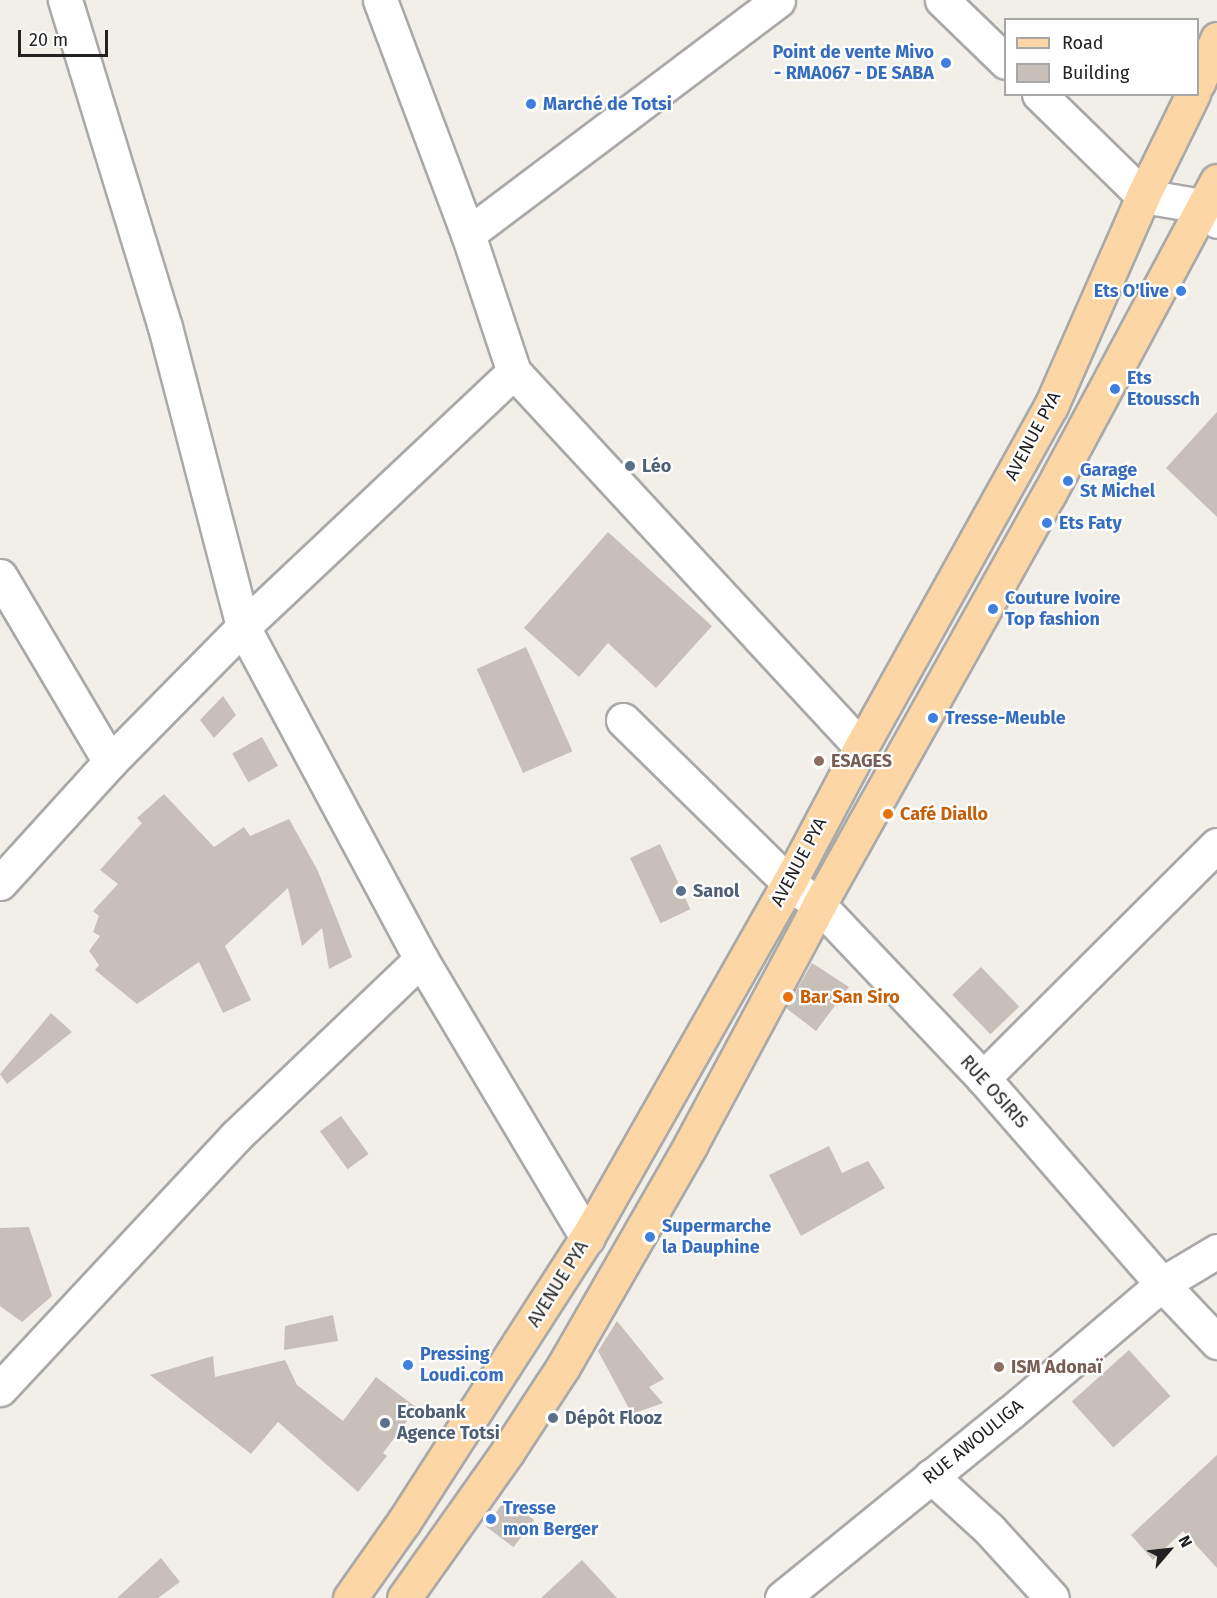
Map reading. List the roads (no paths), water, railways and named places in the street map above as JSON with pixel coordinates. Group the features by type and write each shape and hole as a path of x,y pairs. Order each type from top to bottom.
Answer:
{"main road":[{"path":"1199,79 1217,39"},
{"name":"AVENUE PYA","path":"350,1598 422,1494 587,1238 789,883 861,747 1051,406 1143,196 1192,96"},
{"path":"404,1598 508,1451 563,1367 691,1144 819,905 1212,203"}],"street":[{"path":"65,0 165,327 243,627 421,959 587,1238"},
{"path":"380,0 468,234 514,372 861,747"},
{"path":"468,234 778,0"},
{"path":"942,0 1004,61"},
{"path":"1041,96 1143,196 1212,203"},
{"path":"0,883 110,762 243,627 514,372"},
{"path":"0,576 110,762"},
{"name":"RUE OSIRIS","path":"623,720 789,883 819,905 982,1078 1162,1284 1217,1342"},
{"path":"982,1078 1217,845"},
{"path":"0,1389 236,1136 421,959"},
{"name":"RUE AWOULIGA","path":"782,1598 1162,1284 1217,1251"},
{"path":"931,1476 989,1529 1052,1598"}],"place":[{"name":"Point de vente Mivo - RMA067 - DE SABA","path":"946,63"},
{"name":"Marché de Totsi","path":"531,104"},
{"name":"Ets O'live","path":"1181,291"},
{"name":"Ets Etoussch","path":"1115,389"},
{"name":"Léo","path":"630,466"},
{"name":"Garage St Michel","path":"1068,481"},
{"name":"Ets Faty","path":"1047,523"},
{"name":"Couture Ivoire Top fashion","path":"993,609"},
{"name":"Tresse-Meuble","path":"933,718"},
{"name":"ESAGES","path":"819,761"},
{"name":"Café Diallo","path":"888,814"},
{"name":"Sanol","path":"681,891"},
{"name":"Bar San Siro","path":"788,997"},
{"name":"Supermarche la Dauphine","path":"650,1237"},
{"name":"Pressing Loudi.com","path":"408,1365"},
{"name":"ISM Adonaï","path":"999,1367"},
{"name":"Dépôt Flooz","path":"553,1418"},
{"name":"Ecobank Agence Totsi","path":"385,1423"},
{"name":"Tresse mon Berger","path":"491,1519"}]}
